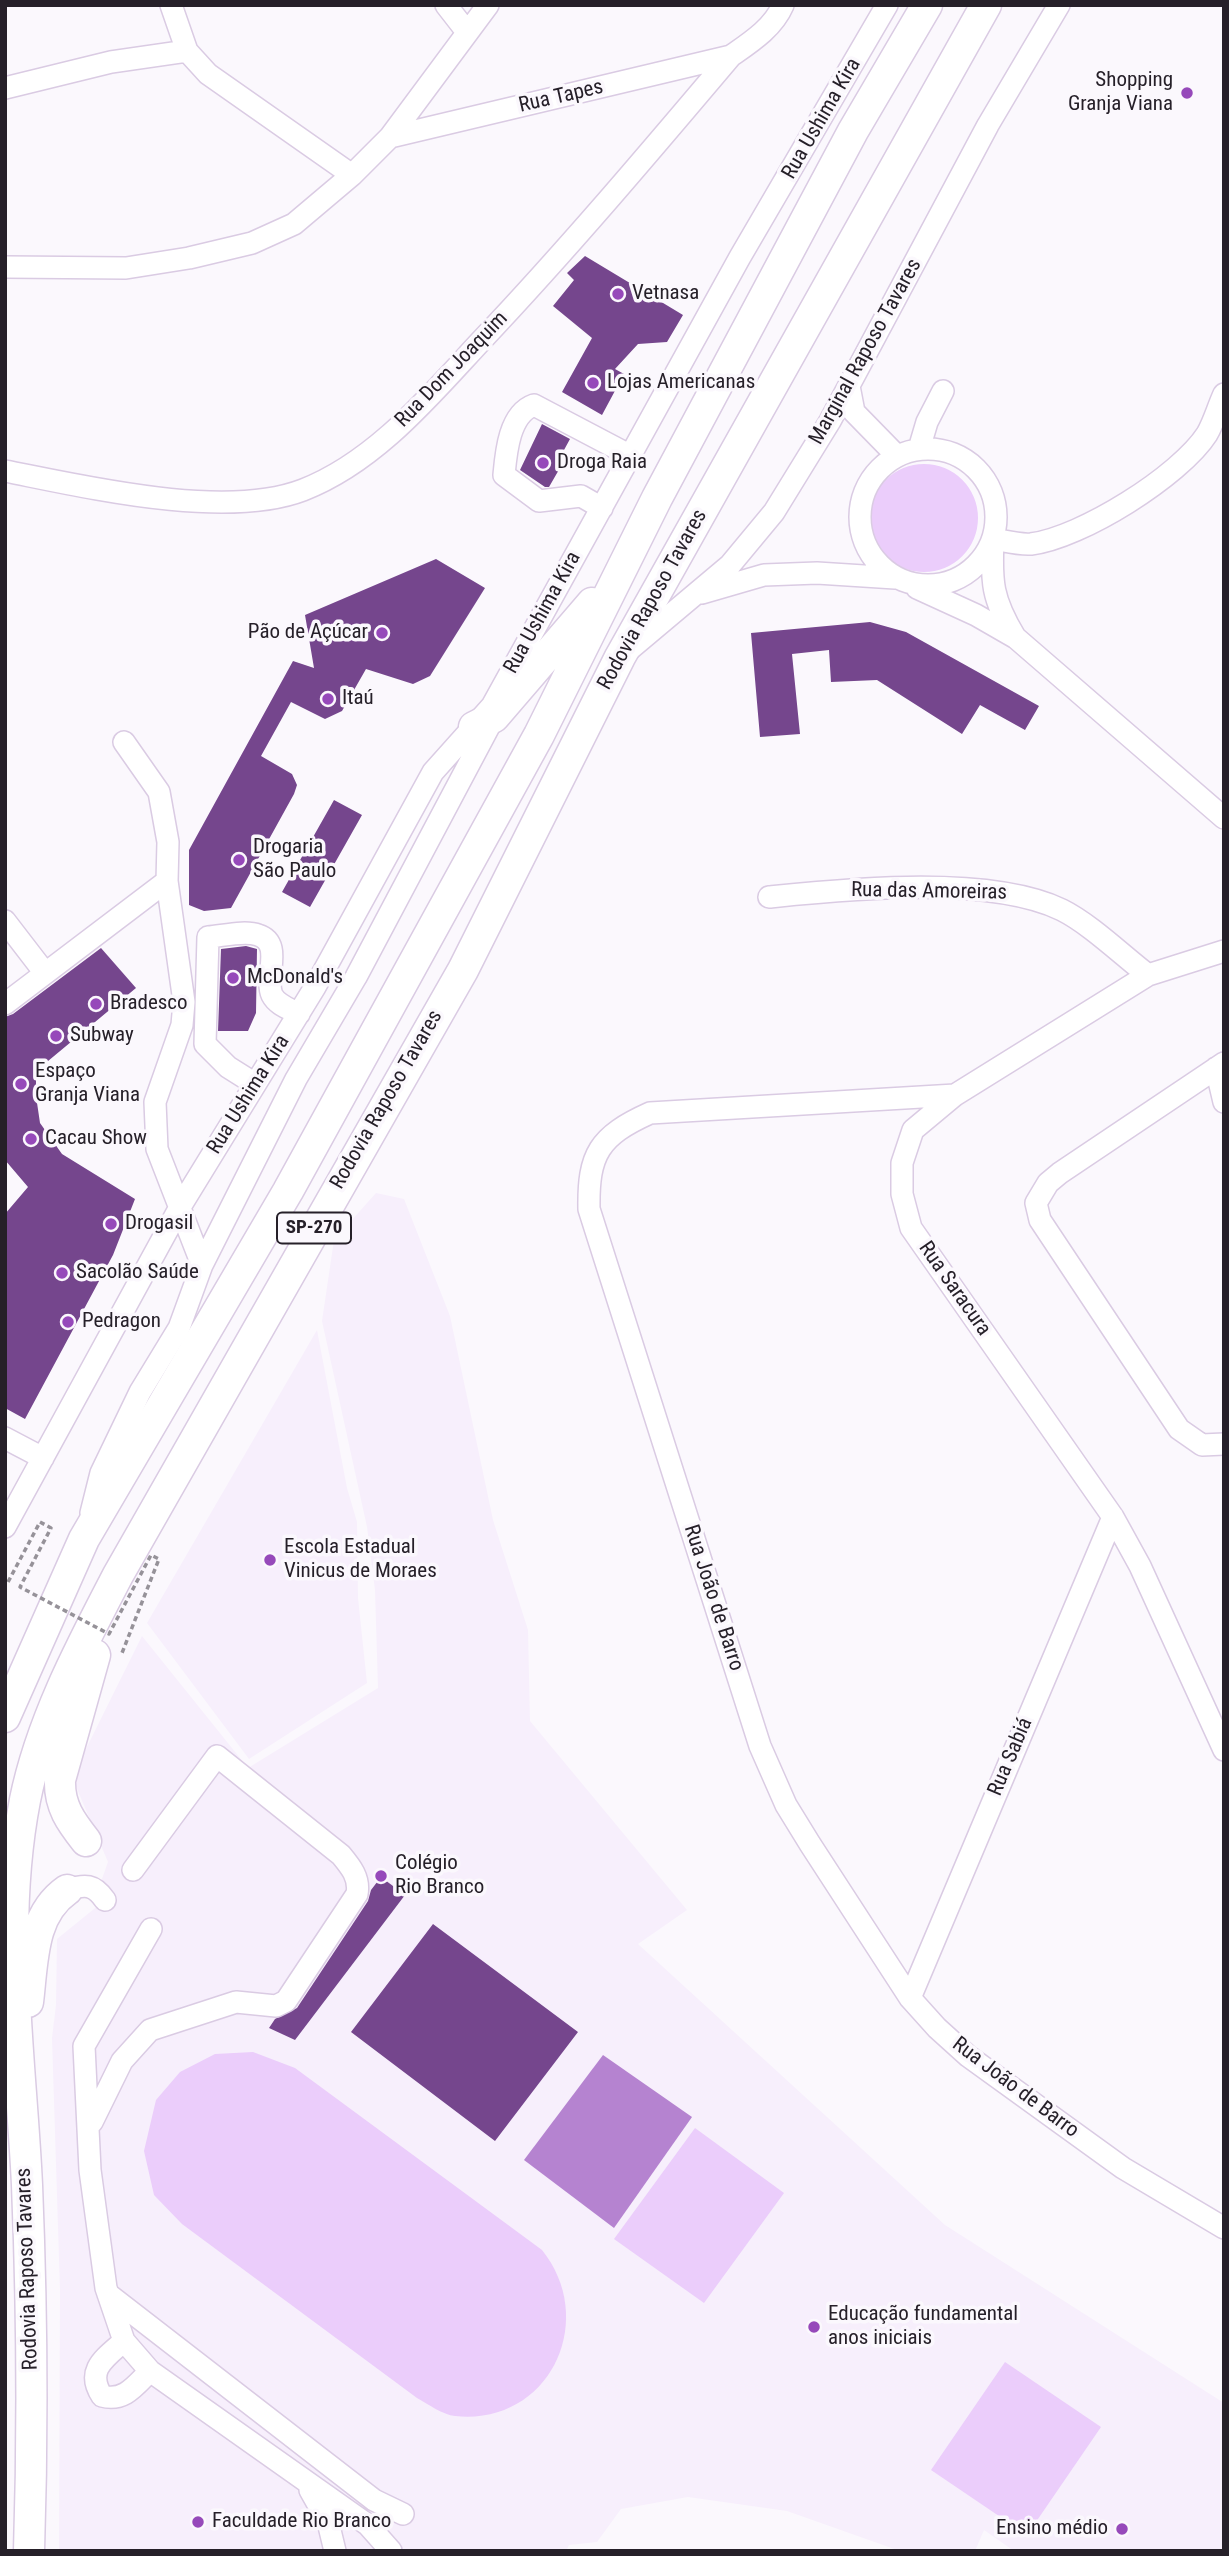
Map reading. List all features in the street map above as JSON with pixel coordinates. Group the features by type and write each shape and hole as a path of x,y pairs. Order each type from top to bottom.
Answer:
{"highway":[{"name":"Rodovia Raposo Tavares","path":"5,1717 84,1539 288,1191 539,735 620,571 853,131 926,5"},
{"name":"Rodovia Raposo Tavares","path":"29,2551 32,2453 28,2236 13,1906 26,1799 39,1748 54,1710 118,1575 463,970 620,657 986,5"},
{"path":"484,722 620,571"},
{"path":"86,1841 64,1810 59,1796 60,1780 118,1575"},
{"path":"5,1672 33,1650"},
{"path":"19,2075 37,1931 50,1905 67,1890"}],"street":[{"path":"171,5 187,51 208,74 352,175"},
{"path":"446,5 467,32"},
{"path":"5,267 126,268 189,258 252,243 294,224 352,175 390,136 488,5"},
{"name":"Rua Dom Joaquim","path":"5,471 126,495 211,501 260,500 302,491 340,471 382,442 471,353 574,240 731,56 756,38 779,15 783,5"},
{"name":"Rua Ushima Kira","path":"5,1527 180,1207 299,1014 433,772 484,722 740,257 887,5"},
{"name":"Marginal Raposo Tavares","path":"620,657 730,565 774,512 849,386 988,125 1059,5"},
{"path":"5,88 111,62 187,51"},
{"name":"Rua Tapes","path":"390,136 731,56"},
{"path":"849,386 855,412 897,456"},
{"path":"919,449 927,422 943,391"},
{"path":"993,539 1029,544 1065,535 1107,516 1190,455 1208,433 1224,394"},
{"path":"602,508 581,496 539,501 504,475 511,431 526,408 534,405 631,456"},
{"path":"1016,638 994,597 991,581 997,516 992,494 981,473 964,458 942,450 919,449 897,456 882,466 870,481 862,498 859,516 861,535 868,552 898,579 976,615 1016,638 1224,818"},
{"path":"697,595 764,575 817,573 898,579 923,586 955,579 982,559 993,539"},
{"path":"84,1539 101,1473 140,1392 179,1328 202,1265 296,1079 356,977 484,722"},
{"path":"124,742 159,792 168,842 167,881 184,1002 182,1025 155,1102 155,1128 157,1149 202,1265"},
{"path":"5,1004 167,881"},
{"name":"Rua das Amoreiras","path":"769,897 848,890 984,890 1026,895 1065,911 1148,975"},
{"path":"5,921 45,973"},
{"path":"255,1083 228,1067 205,1044 208,937 256,934 265,939 271,948 272,995 279,1003 299,1014"},
{"name":"Rua Saracura","path":"1224,951 1148,975 955,1095 913,1130 902,1163 902,1194 911,1228 1112,1517 1140,1566 1224,1750"},
{"path":"1224,1102 1220,1065 1060,1173 1048,1183 1035,1203 1040,1220 1179,1429 1202,1445 1224,1444"},
{"name":"Rua João de Barro","path":"955,1095 650,1113 621,1126 599,1149 589,1175 589,1209 760,1746 786,1805 911,1998 968,2056 1123,2168 1224,2228"},
{"path":"5,1438 43,1458"},
{"name":"Rua Sabiá","path":"911,1998 1112,1517"},
{"path":"90,2126 122,2061 150,2030 236,2002 276,2006 286,2001 357,1894 358,1886 353,1868 341,1855 217,1756 133,1870"},
{"path":"67,1890 87,1885 98,1890 105,1899"},
{"path":"151,1929 84,2046 90,2126 90,2170 108,2294 124,2341 150,2371 368,2525 391,2551"},
{"path":"108,2294 374,2500 403,2514"},
{"path":"124,2341 97,2365 94,2384 102,2396 113,2399 128,2394 150,2371"},
{"path":"304,2482 328,2522 335,2551"}],"path":[{"path":"8,1582 40,1522 51,1528 20,1587 109,1634 151,1555 159,1559 122,1653"}],"shaded area":[{"path":"924,464 945,468 962,480 974,497 978,518 974,539 962,556 945,568 924,572 903,568 886,556 874,539 870,518 874,497 886,480 903,468"},
{"name":"Colégio Rio Branco","path":"376,1193 404,1199 450,1316 493,1520 528,1630 530,1721 687,1910 638,1944 945,2225 1224,2403 1224,2551 1014,2551 984,2530 975,2551 900,2551 787,2511 688,2497 621,2509 597,2542 569,2545 566,2551 59,2551 60,2290 52,2038 56,2005 57,1939 105,1900 98,1890 108,1862 72,1777 142,1636 248,1768 378,1688 375,1590 367,1527 322,1321 334,1240"},
{"name":"Escola Estadual Vinicus de Moraes","path":"317,1330 347,1488 357,1522 358,1598 367,1683 249,1759 147,1623"},
{"path":"253,2052 295,2068 542,2250 558,2278 566,2307 564,2336 555,2363 539,2387 516,2404 488,2415 455,2416 441,2411 417,2398 182,2224 154,2195 144,2151 156,2100 180,2072 215,2054"},
{"path":"603,2055 692,2117 614,2228 524,2160"},
{"path":"695,2128 784,2193 704,2303 614,2239"},
{"path":"1005,2362 1101,2427 1027,2535 931,2470"}],"building":[{"path":"585,256 683,315 667,342 638,344 615,369 624,374 602,415 562,392 592,338 553,306 574,280 567,273"},
{"name":"Droga Raia","path":"542,424 570,439 564,450 568,454 549,487 520,470"},
{"path":"436,559 485,588 430,676 413,684 366,669 342,711 325,719 291,702 261,756 292,774 297,785 294,794 231,908 204,911 189,905 189,850 293,661 314,668 305,615"},
{"path":"870,622 906,632 1039,706 1025,730 980,705 962,734 877,680 831,682 829,650 792,654 800,734 760,737 751,633"},
{"path":"334,800 362,815 310,907 282,892"},
{"name":"McDonald's","path":"246,946 257,949 256,1013 248,1031 218,1031 221,949"},
{"path":"101,948 136,988 36,1071 36,1096 40,1123 62,1154 135,1199 113,1255 25,1419 5,1408 5,1214 28,1187 5,1160 5,1017 13,1014"},
{"path":"381,1877 405,1895 295,2040 269,2028 275,2019 297,2008"},
{"path":"433,1924 578,2032 495,2141 351,2032"}],"place":[{"name":"Shopping Granja Viana","path":"1187,93"},
{"name":"Vetnasa","path":"618,294"},
{"name":"Lojas Americanas","path":"593,383"},
{"name":"Droga Raia","path":"543,463"},
{"name":"Pão de Açúcar","path":"382,633"},
{"name":"Itaú","path":"328,699"},
{"name":"Drogaria São Paulo","path":"239,860"},
{"name":"McDonald's","path":"233,978"},
{"name":"Bradesco","path":"96,1004"},
{"name":"Subway","path":"56,1036"},
{"name":"Espaço Granja Viana","path":"21,1084"},
{"name":"Cacau Show","path":"31,1139"},
{"name":"Drogasil","path":"111,1224"},
{"name":"Sacolão Saúde","path":"62,1273"},
{"name":"Pedragon","path":"68,1322"},
{"name":"Escola Estadual Vinicus de Moraes","path":"270,1560"},
{"name":"Colégio Rio Branco","path":"381,1876"},
{"name":"Educação fundamental anos iniciais","path":"814,2327"},
{"name":"Faculdade Rio Branco","path":"198,2522"},
{"name":"Ensino médio","path":"1122,2529"}]}
